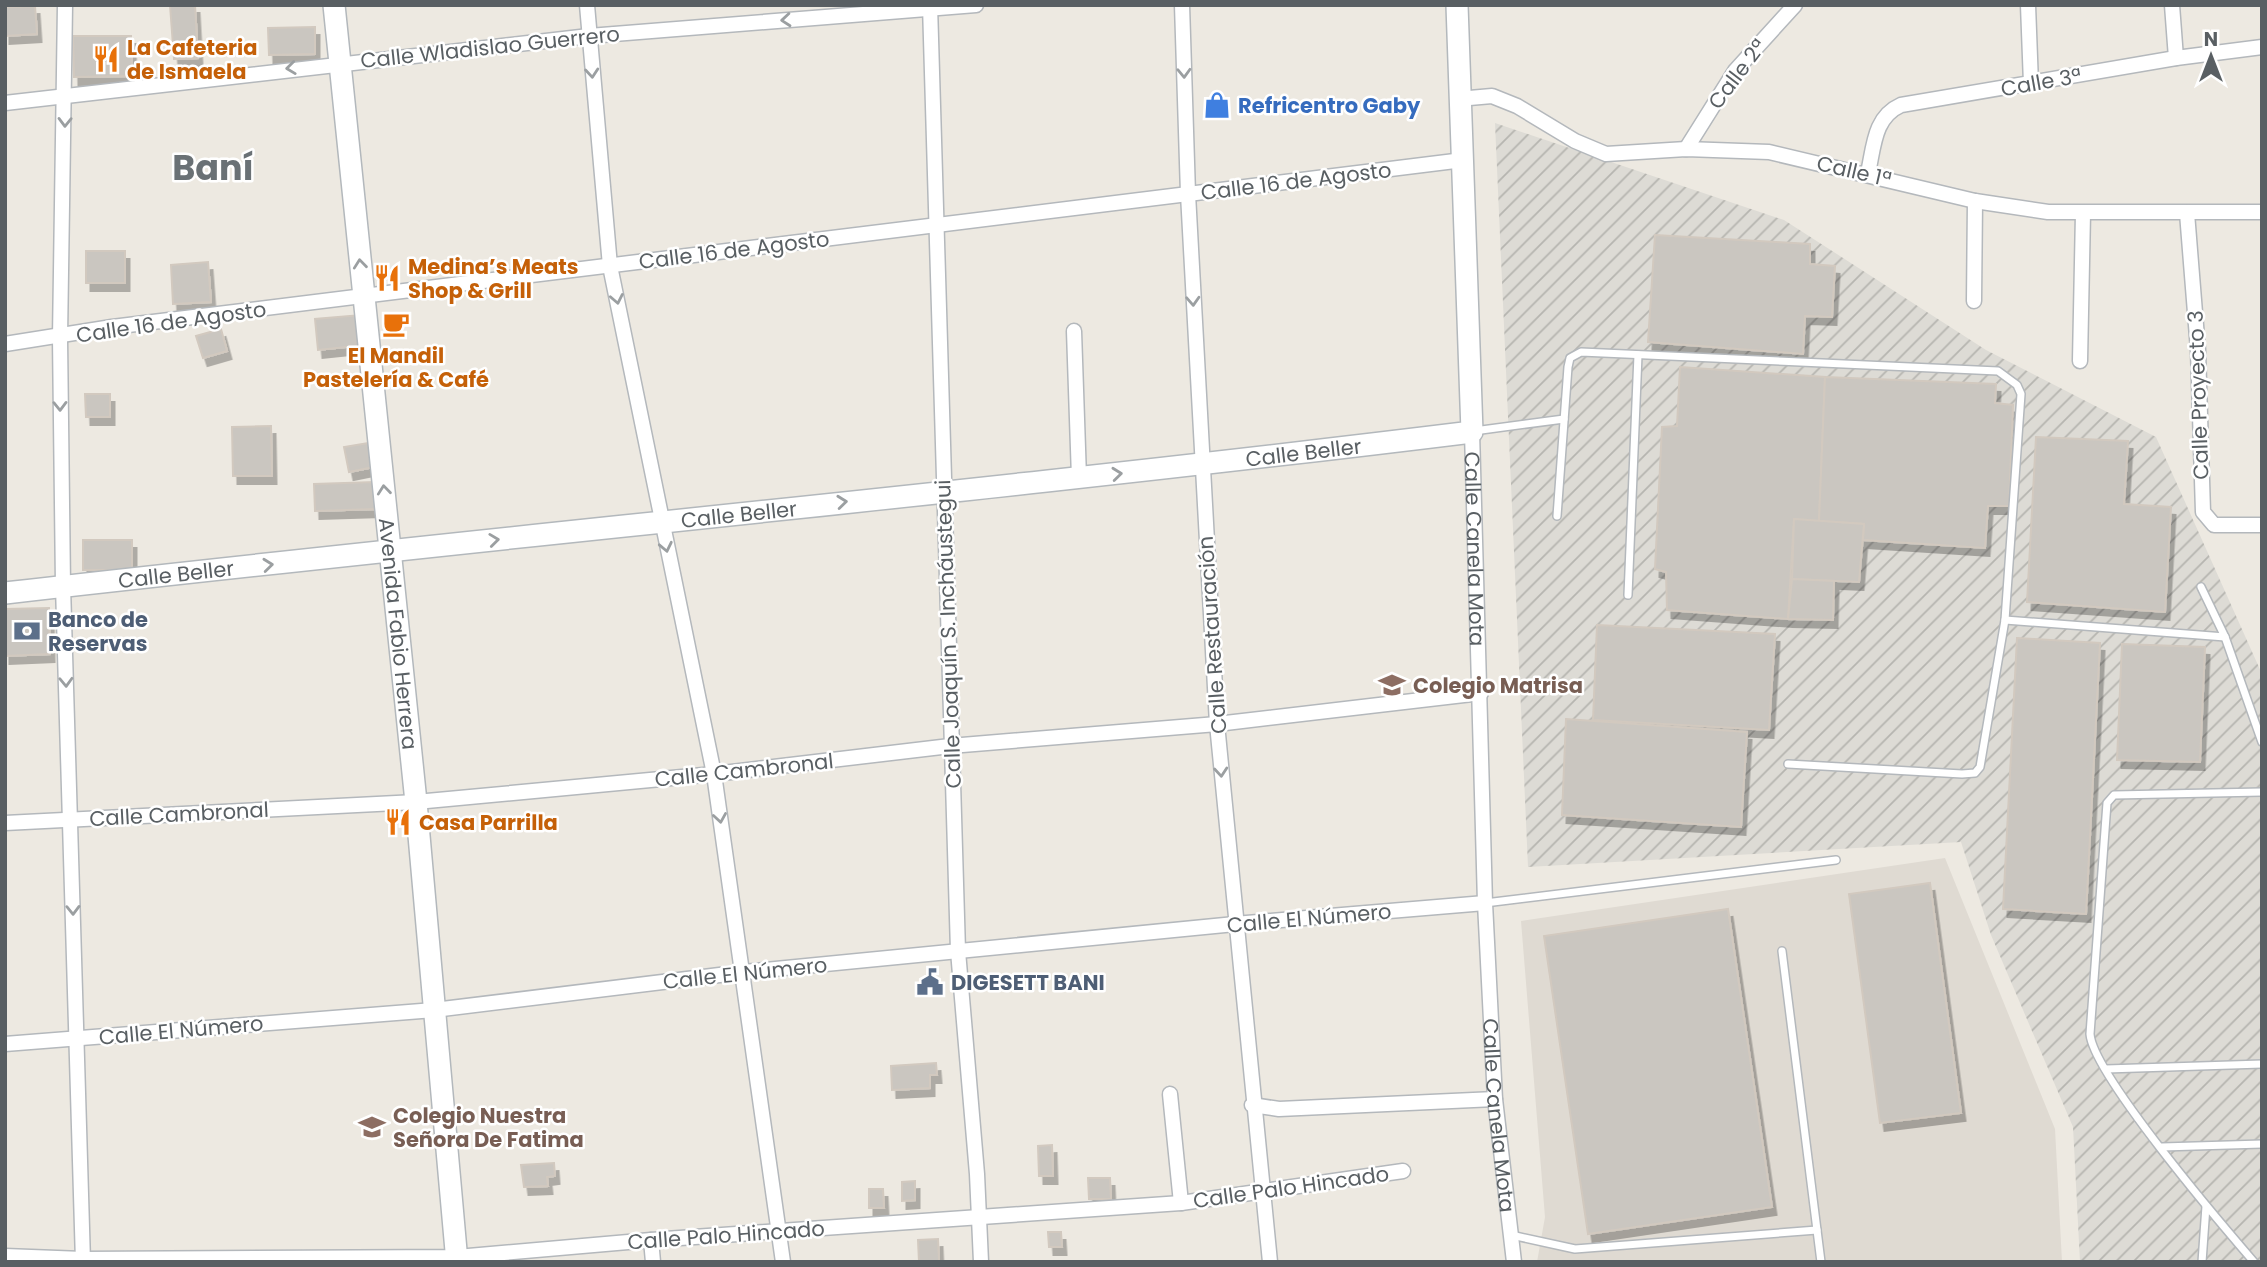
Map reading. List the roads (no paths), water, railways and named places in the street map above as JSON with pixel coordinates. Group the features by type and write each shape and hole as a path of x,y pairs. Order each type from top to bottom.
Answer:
{"main road":[{"name":"Avenida Fabio Herrera","path":"334,5 416,802 457,1259"},
{"name":"Calle Canela Mota","path":"1457,5 1458,99 1463,160 1472,432"},
{"name":"Calle Beller","path":"5,593 390,553 660,520 1201,465 1472,432"}],"street":[{"path":"65,5 60,338 63,586 83,1261"},
{"path":"587,5 610,266 714,774 783,1262"},
{"name":"Calle Wladislao Guerrero","path":"5,103 340,62 589,36 976,5"},
{"name":"Calle Restauración","path":"1182,5 1201,465 1217,724 1252,1105 1270,1262"},
{"name":"Calle 2ª","path":"1686,149 1735,71 1795,5"},
{"path":"2028,5 2031,84"},
{"path":"2172,5 2176,58"},
{"name":"Calle Joaquín S. Incháustegui","path":"930,7 958,951 981,1262"},
{"name":"Calle 3ª","path":"1868,173 1880,120 1888,111 1901,105 2176,58 2262,47"},
{"name":"Calle 1ª","path":"1458,99 1492,96 1517,106 1574,141 1606,154 1686,149 1769,152 1868,173 1975,201 2048,212 2262,212"},
{"name":"Calle 16 de Agosto","path":"5,344 60,338 112,327 1463,160"},
{"path":"1974,301 1975,201"},
{"path":"2080,362 2083,213"},
{"name":"Calle Proyecto 3","path":"2188,213 2198,350 2203,512 2214,525 2262,525"},
{"path":"1074,331 1079,478"},
{"name":"Calle Canela Mota","path":"1472,432 1485,903 1495,1099 1514,1262"},
{"name":"Calle Cambronal","path":"5,822 416,802 714,774 950,746 1217,724 1481,693"},
{"name":"Calle El Número","path":"5,1044 434,1010 744,972 1235,924 1485,903"},
{"path":"1170,1094 1181,1203"},
{"path":"1252,1105 1279,1109 1495,1099"},
{"name":"Calle Palo Hincado","path":"5,1256 83,1261 457,1259 780,1230 1181,1203 1403,1171"},
{"path":"651,1240 653,1262"}],"lane":[{"path":"1557,516 1570,358 1581,352 1998,372 2017,385 2021,394 2005,620 1980,767 1975,773 1788,764"},
{"path":"1628,595 1638,355"},
{"path":"1472,432 1564,419"},
{"path":"2201,586 2225,637 2262,742"},
{"path":"2005,620 2225,637"},
{"path":"2254,1262 2206,1206 2106,1069 2096,1053 2091,1034 2107,803 2114,795 2262,792"},
{"path":"1485,903 1836,860"},
{"path":"1782,951 1821,1262"},
{"path":"2106,1069 2262,1063"},
{"path":"2162,1147 2262,1144"},
{"path":"2202,1262 2206,1206"},
{"path":"1510,1234 1574,1249 1817,1230"}],"place":[{"name":"La Cafeteria de Ismaela","path":"106,59"},
{"name":"Refricentro Gaby","path":"1217,105"},
{"name":"Medina’s Meats Shop & Grill","path":"387,278"},
{"name":"El Mandil Pastelería & Café","path":"396,324"},
{"name":"Banco de Reservas","path":"27,631"},
{"name":"Colegio Matrisa","path":"1392,685"},
{"name":"Casa Parrilla","path":"398,822"},
{"name":"DIGESETT BANI","path":"930,982"},
{"name":"Colegio Nuestra Señora De Fatima","path":"372,1127"}],"district":[{"name":"Baní","path":"213,167"}]}
